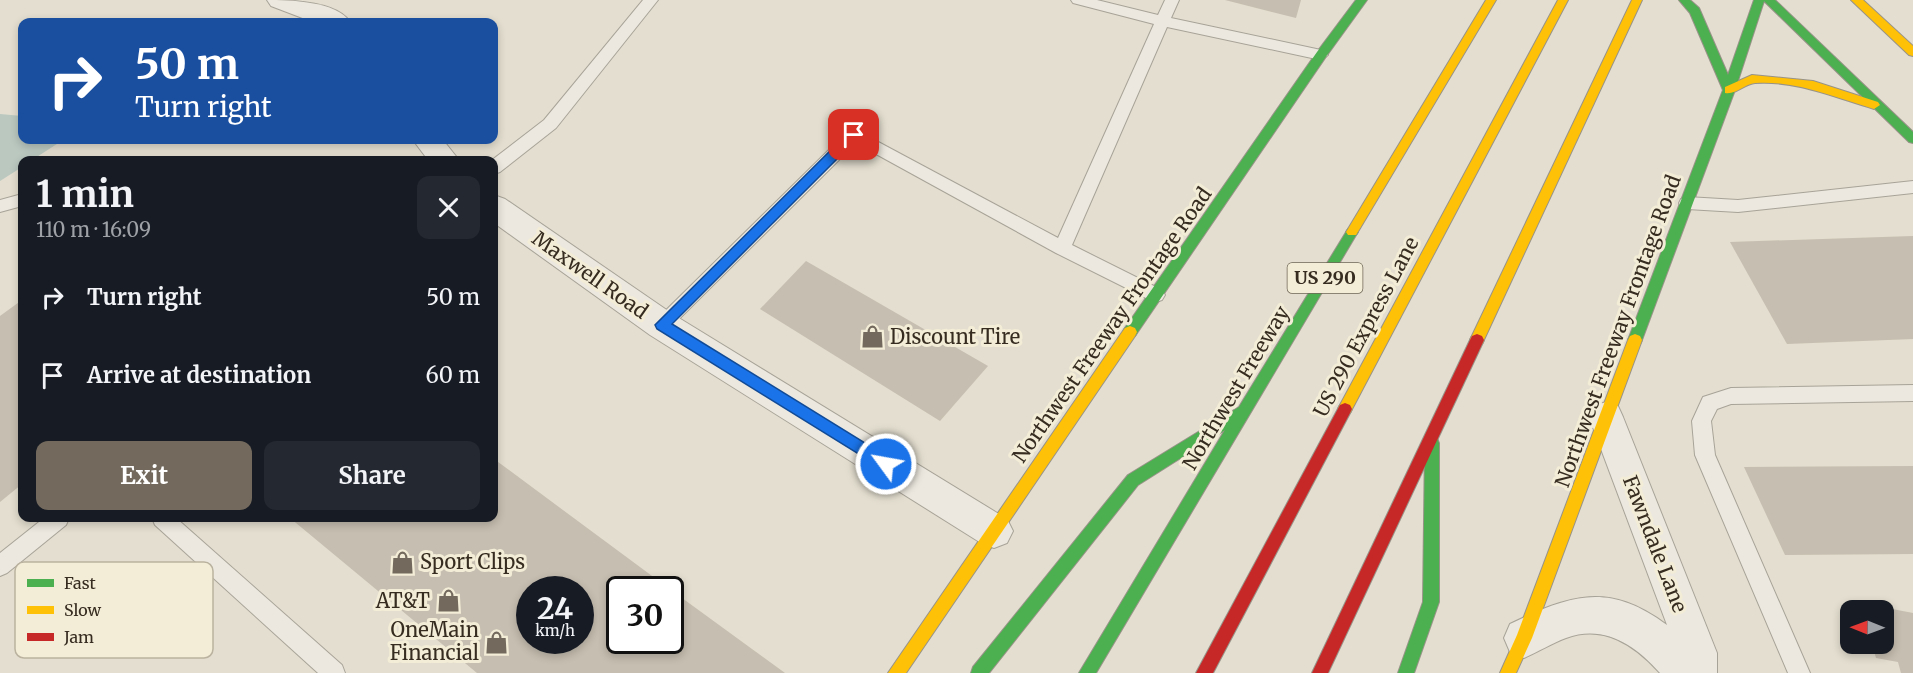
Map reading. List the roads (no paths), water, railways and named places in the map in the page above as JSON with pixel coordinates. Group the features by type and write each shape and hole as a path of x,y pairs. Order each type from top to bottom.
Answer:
{"main road":[{"name":"Northwest Freeway Frontage Road","path":"896,673 1321,55 1362,0"},
{"name":"Northwest Freeway","path":"1088,673 1491,0"},
{"path":"1320,673 1637,0"},
{"path":"1684,0 1695,11 1729,90 1752,79 1813,85 1880,107"},
{"name":"Northwest Freeway Frontage Road","path":"1508,673 1524,638 1729,90 1759,0"},
{"path":"1769,0 1913,139"},
{"path":"1856,0 1913,52"},
{"name":"US 290 Express Lane","path":"1204,673 1563,1"},
{"path":"979,673 1133,480 1246,410"},
{"path":"1406,673 1431,602 1432,432"}],"street":[{"path":"280,0 327,18"},
{"path":"430,144 440,156"},
{"name":"Maxwell Road","path":"498,210 662,325 994,531"},
{"name":"Fawndale Lane","path":"1606,417 1696,653 1697,673"},
{"name":"Fawndale Lane","path":"1524,638 1565,618 1596,613 1613,616 1650,635 1680,666 1683,673"}],"lane":[{"path":"498,165 550,124 651,0"},
{"path":"1078,0 1321,55"},
{"path":"1062,248 1172,0"},
{"path":"662,325 854,135 1062,248 1156,295"},
{"path":"1687,202 1738,206 1913,187"},
{"path":"0,206 18,201"},
{"path":"1799,673 1705,455 1701,421 1710,403 1731,396 1913,393"},
{"path":"0,566 54,522"},
{"path":"166,522 211,562"},
{"path":"213,564 334,673"}],"place":[{"name":"Discount Tire","path":"872,337"},
{"name":"Sport Clips","path":"402,562"},
{"name":"AT&T","path":"448,601"},
{"name":"OneMain Financial","path":"497,642"}]}
